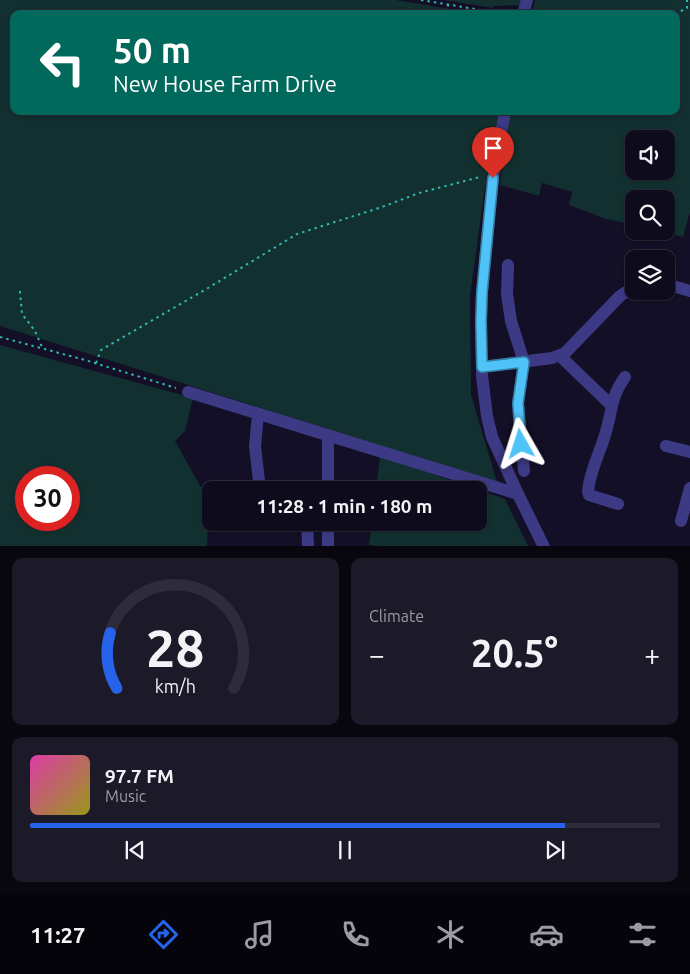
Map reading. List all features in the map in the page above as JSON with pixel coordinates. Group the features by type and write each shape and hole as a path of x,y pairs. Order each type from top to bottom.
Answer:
{"street":[{"path":"504,115 493,178 482,292 482,367 487,416 492,437 544,546"},
{"path":"508,265 507,294 510,321 524,362 518,403 524,471"},
{"path":"675,286 690,290"},
{"path":"482,367 560,356 571,349 625,293"},
{"path":"560,356 611,404"},
{"path":"618,504 589,495 588,486 607,428 611,404 616,390 624,377"},
{"path":"188,392 518,494"},
{"path":"258,414 255,446 259,481"},
{"path":"328,436 328,481"},
{"path":"666,446 690,452"},
{"path":"680,522 690,488"},
{"path":"307,531 308,546"},
{"path":"328,531 328,546"}],"path":[{"path":"421,0 482,10"},
{"path":"680,12 687,8 687,0"},
{"path":"448,4 448,10"},
{"path":"96,363 101,350 297,234 419,193 483,176 493,178"},
{"path":"20,291 22,314 35,332 42,348"},
{"path":"0,337 96,363 188,392"}],"green space":[{"path":"0,0 395,0 456,10 10,10 10,115 498,115 487,173 470,296 471,395 497,482 0,326"},
{"path":"444,0 525,0 524,5 493,6 493,8"},
{"path":"535,0 690,0 690,212 683,237 675,235 675,190 625,190 625,223 606,219 569,205 572,192 542,183 539,196 500,185 505,133 509,115 680,115 680,10 533,10"},
{"path":"0,345 193,398 185,431 175,441 202,489 202,531 208,531 207,546 0,546"},
{"path":"380,456 453,481 377,481"},
{"path":"487,493 505,499 528,546 379,546 369,545 371,531 487,531"}],"route":[{"path":"493,178 482,292 482,367 524,362 518,391 521,444"}]}
